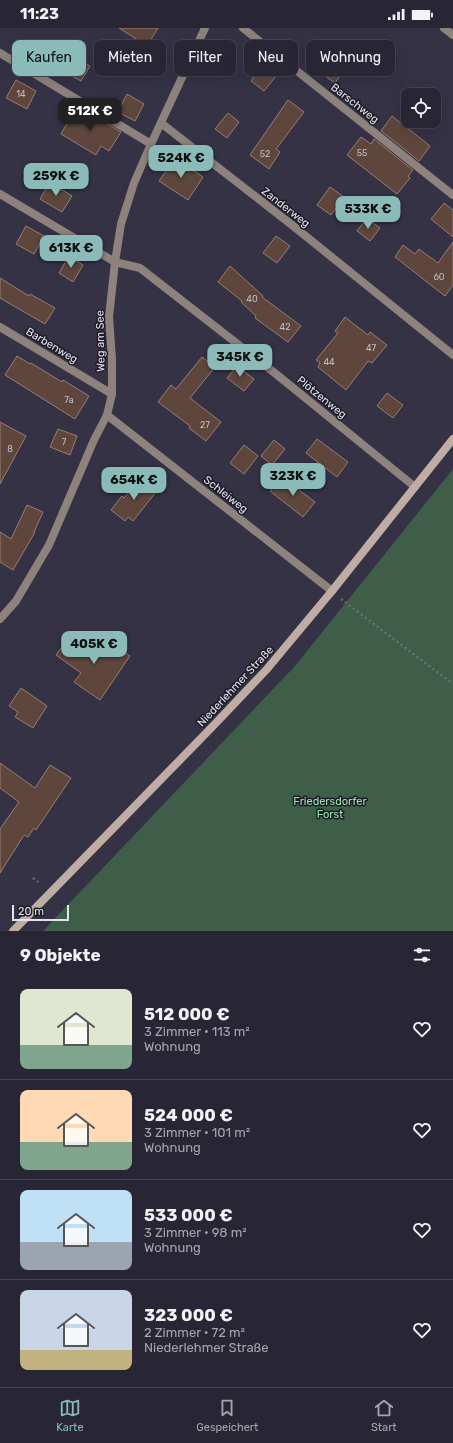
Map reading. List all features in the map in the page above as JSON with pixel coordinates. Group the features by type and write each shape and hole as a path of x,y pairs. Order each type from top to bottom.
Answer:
{"main road":[{"name":"Niederlehmer Straße","path":"14,931 241,698 332,591 453,439"}],"lane":[{"name":"Weg am See","path":"0,619 16,602 49,545 94,440 107,415 112,394 112,359 109,317 114,262 121,224 134,183 205,28"},
{"name":"Barschweg","path":"243,28 453,195"},
{"path":"444,28 453,35"},
{"path":"0,53 151,144"},
{"name":"Zanderweg","path":"161,123 292,225 453,355"},
{"name":"Plötzenweg","path":"0,194 114,262 140,268 276,374 415,487"},
{"name":"Barbenweg","path":"0,327 112,394"},
{"name":"Schleiweg","path":"107,415 332,591"}],"path":[{"path":"332,591 453,684"},
{"path":"33,878 38,882"}],"green space":[{"name":"Friedersdorfer Forst","path":"453,469 453,931 43,931 295,666"}],"building":[{"path":"119,28 158,28 151,40 138,40"},
{"path":"86,64 90,66 86,73"},
{"path":"72,76 84,76 81,81"},
{"path":"255,76 276,76 264,91 251,81"},
{"path":"325,76 340,76 335,83"},
{"path":"16,80 36,91 27,109 6,98"},
{"path":"127,94 144,104 135,121 118,112"},
{"path":"288,100 304,112 276,149 280,152 269,169 250,155"},
{"path":"77,106 121,132 109,151 101,146 96,155 61,134"},
{"path":"228,113 239,122 227,138 215,129"},
{"path":"392,116 401,123 401,128 407,128 430,146 419,161 381,131"},
{"path":"361,137 371,144 374,139 413,170 408,176 410,178 397,194 347,155"},
{"path":"175,158 203,177 188,200 159,181"},
{"path":"50,182 72,196 62,212 40,199"},
{"path":"330,187 344,197 331,215 317,205"},
{"path":"444,203 453,210 453,237 431,219"},
{"path":"367,218 380,228 370,241 357,231"},
{"path":"26,226 44,236 34,254 16,244"},
{"path":"276,236 290,246 277,263 263,253"},
{"path":"453,242 453,285 445,296 395,257 403,245 415,254 419,249 438,263"},
{"path":"69,256 83,265 73,282 59,273"},
{"path":"230,266 263,296 262,297 301,326 288,342 255,318 256,316 241,302 242,301 218,282"},
{"path":"0,278 29,296 30,294 55,308 45,324 0,298"},
{"path":"345,317 368,335 370,332 387,345 372,363 368,361 346,390 318,367 320,363 316,360 338,333 335,331"},
{"path":"17,356 62,382 63,380 89,396 75,419 5,375"},
{"path":"202,357 215,367 190,398 221,422 206,441 189,428 190,426 158,402 171,385 176,389"},
{"path":"237,366 254,379 244,391 227,378"},
{"path":"387,393 403,405 393,418 377,406"},
{"path":"0,422 26,436 0,484"},
{"path":"58,429 77,436 70,455 50,447"},
{"path":"317,439 348,462 337,477 306,453"},
{"path":"274,440 285,449 272,465 261,456"},
{"path":"244,445 258,456 244,474 230,463"},
{"path":"282,477 315,502 303,517 270,491"},
{"path":"139,479 156,492 133,521 128,517 125,521 111,510 122,496 124,498"},
{"path":"27,505 43,512 35,532 13,570 0,562 0,532 11,539"},
{"path":"70,636 95,654 105,639 130,656 100,700 74,682 81,673 56,655"},
{"path":"21,688 47,706 33,728 15,717 18,712 9,706"},
{"path":"0,763 35,788 50,765 71,778 36,830 34,828 28,837 24,835 0,873 0,829 19,802 0,788"}]}
